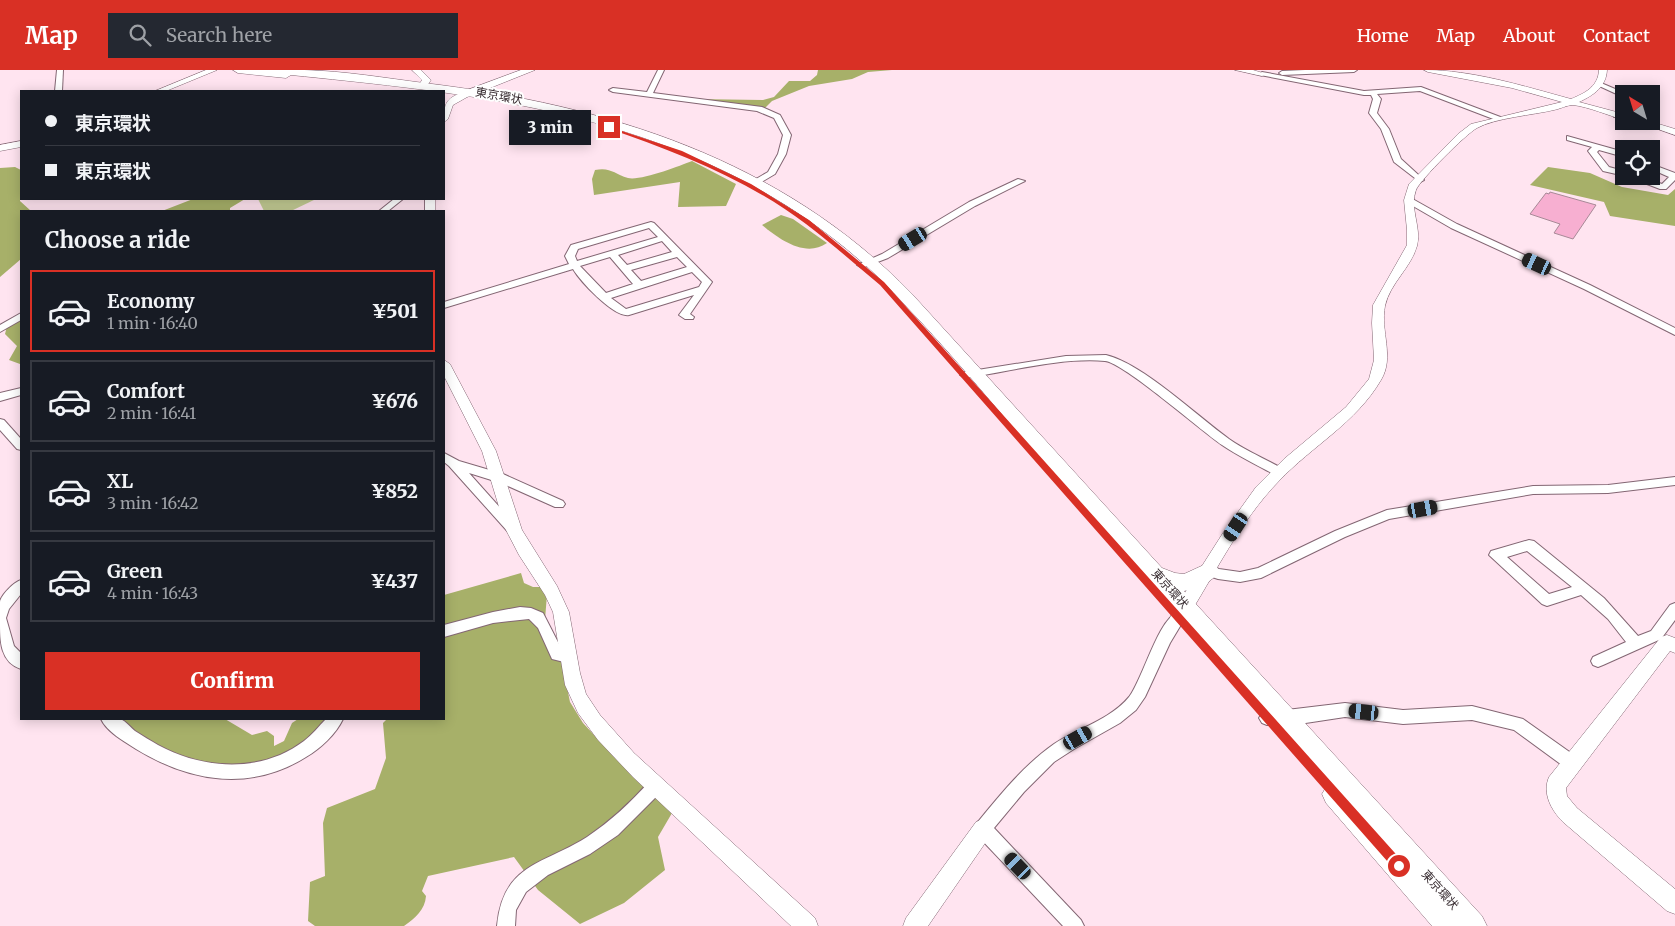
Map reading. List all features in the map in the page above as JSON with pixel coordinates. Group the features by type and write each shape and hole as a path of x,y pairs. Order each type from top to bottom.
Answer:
{"highway":[{"name":"東京環状","path":"238,70 433,90"},
{"name":"東京環状","path":"273,70 423,86 537,103 623,126 694,153 755,182 825,226 867,264 901,291 970,374 1276,718 1452,926"},
{"name":"東京環状","path":"445,91 469,93 590,121 634,134 680,152 749,185 784,206 867,264"},
{"name":"東京環状","path":"970,374 1157,574 1182,612"},
{"path":"1157,574 1170,581 1190,583 1208,571"},
{"name":"東京環状","path":"1276,718 1472,926"}],"main road":[{"path":"469,93 530,70"}],"street":[{"path":"59,90 60,70"},
{"path":"162,90 213,70"},
{"path":"416,70 427,80 423,86"},
{"path":"649,95 661,70"},
{"path":"1239,70 1357,93 1420,89 1499,118"},
{"path":"1262,74 1354,70"},
{"path":"1428,70 1480,79 1615,112"},
{"path":"1471,70 1480,75 1480,79"},
{"path":"914,926 983,829 1005,802 1060,749 1133,704 1167,633 1261,491 1279,472 1356,405 1376,378 1382,345 1378,313 1380,302 1406,260 1412,245 1414,232 1409,193 1467,130 1499,118 1572,101 1589,94 1599,84 1603,77 1603,70"},
{"path":"1599,84 1615,90"},
{"path":"612,90 748,107 773,114 787,135 782,154 771,174 755,182"},
{"path":"445,116 449,104 469,93"},
{"path":"1374,93 1377,99 1373,113 1385,129 1397,160 1420,180"},
{"path":"1660,127 1675,132"},
{"path":"1570,138 1615,152"},
{"path":"0,148 20,144"},
{"path":"1598,147 1592,151 1606,169 1615,172"},
{"path":"1657,185 1663,187 1675,176 1660,170"},
{"path":"867,264 972,204 1021,181"},
{"path":"384,210 398,200"},
{"path":"1409,200 1454,226 1587,287 1675,332"},
{"path":"689,317 684,315 703,289 707,282 651,225 574,247 570,256 574,266 604,297 625,313 703,289"},
{"path":"445,305 664,238"},
{"path":"625,269 679,253"},
{"path":"612,254 639,285"},
{"path":"604,297 694,268"},
{"path":"0,329 20,317"},
{"path":"970,374 1066,359 1106,358 1116,362 1147,382 1227,443 1279,472"},
{"path":"445,366 488,448 514,530"},
{"path":"0,397 20,391"},
{"path":"0,423 20,445"},
{"path":"449,460 499,478 559,504"},
{"path":"449,460 514,530 558,605 566,632 568,657 577,693 583,705 603,733 656,786 807,926"},
{"path":"1208,571 1235,576 1261,573 1340,534 1387,515 1533,490 1608,489 1675,481"},
{"path":"1582,589 1547,600 1496,555 1529,545 1582,589 1610,613 1625,628 1635,643"},
{"path":"0,616 3,607 20,586"},
{"path":"1675,609 1666,641 1556,783 1555,793 1560,805 1570,815 1675,903"},
{"path":"445,631 506,615 532,614 537,617 544,627 557,655 568,657"},
{"path":"0,620 8,650 20,662"},
{"path":"1598,661 1635,643 1666,641"},
{"path":"1276,718 1299,718 1345,710 1403,716 1472,713 1518,724 1572,763"},
{"path":"110,720 147,748 163,757 224,773 242,773 280,764 314,743 334,720"},
{"path":"506,926 506,916 514,892 533,872 582,850 613,828 656,786"},
{"path":"983,829 1075,926"}],"green space":[{"path":"818,70 892,70 868,72 852,79 809,86 772,101 764,109 692,99 763,100 774,97 789,81 810,81 817,75"},
{"path":"692,161 736,184 726,206 678,207 680,182 594,195 592,179 595,170 609,170 628,178 634,178 660,172"},
{"path":"15,167 20,170 20,201 30,210 20,210 20,260 0,277 0,168"},
{"path":"1548,167 1590,173 1622,187 1668,195 1675,189 1675,226 1610,216 1604,202 1530,185"},
{"path":"190,200 243,200 230,208 230,210 165,210"},
{"path":"258,200 314,200 293,210 264,210"},
{"path":"781,215 793,219 827,243 811,249 802,248 785,241 762,225"},
{"path":"20,318 20,364 9,360 17,346 5,334 7,326"},
{"path":"521,573 524,583 533,587 543,587 547,594 545,620 562,663 570,702 583,723 621,764 672,813 658,837 665,870 624,903 580,924 538,890 514,857 428,876 422,891 426,896 422,910 404,926 315,926 308,921 310,882 325,876 323,823 327,808 375,789 386,758 383,723 386,720 445,720 445,634 447,633 445,628 445,595"},
{"path":"118,720 227,720 252,735 267,731 274,736 274,746 284,741 292,723 296,720 329,720 318,732 277,763 220,767 160,749"}],"building":[{"path":"1550,192 1596,205 1573,239 1554,233 1560,224 1530,214 1546,193 1549,194"}],"route":[{"path":"609,127 634,134 680,152 749,185 807,222 882,283 1399,866"}]}
